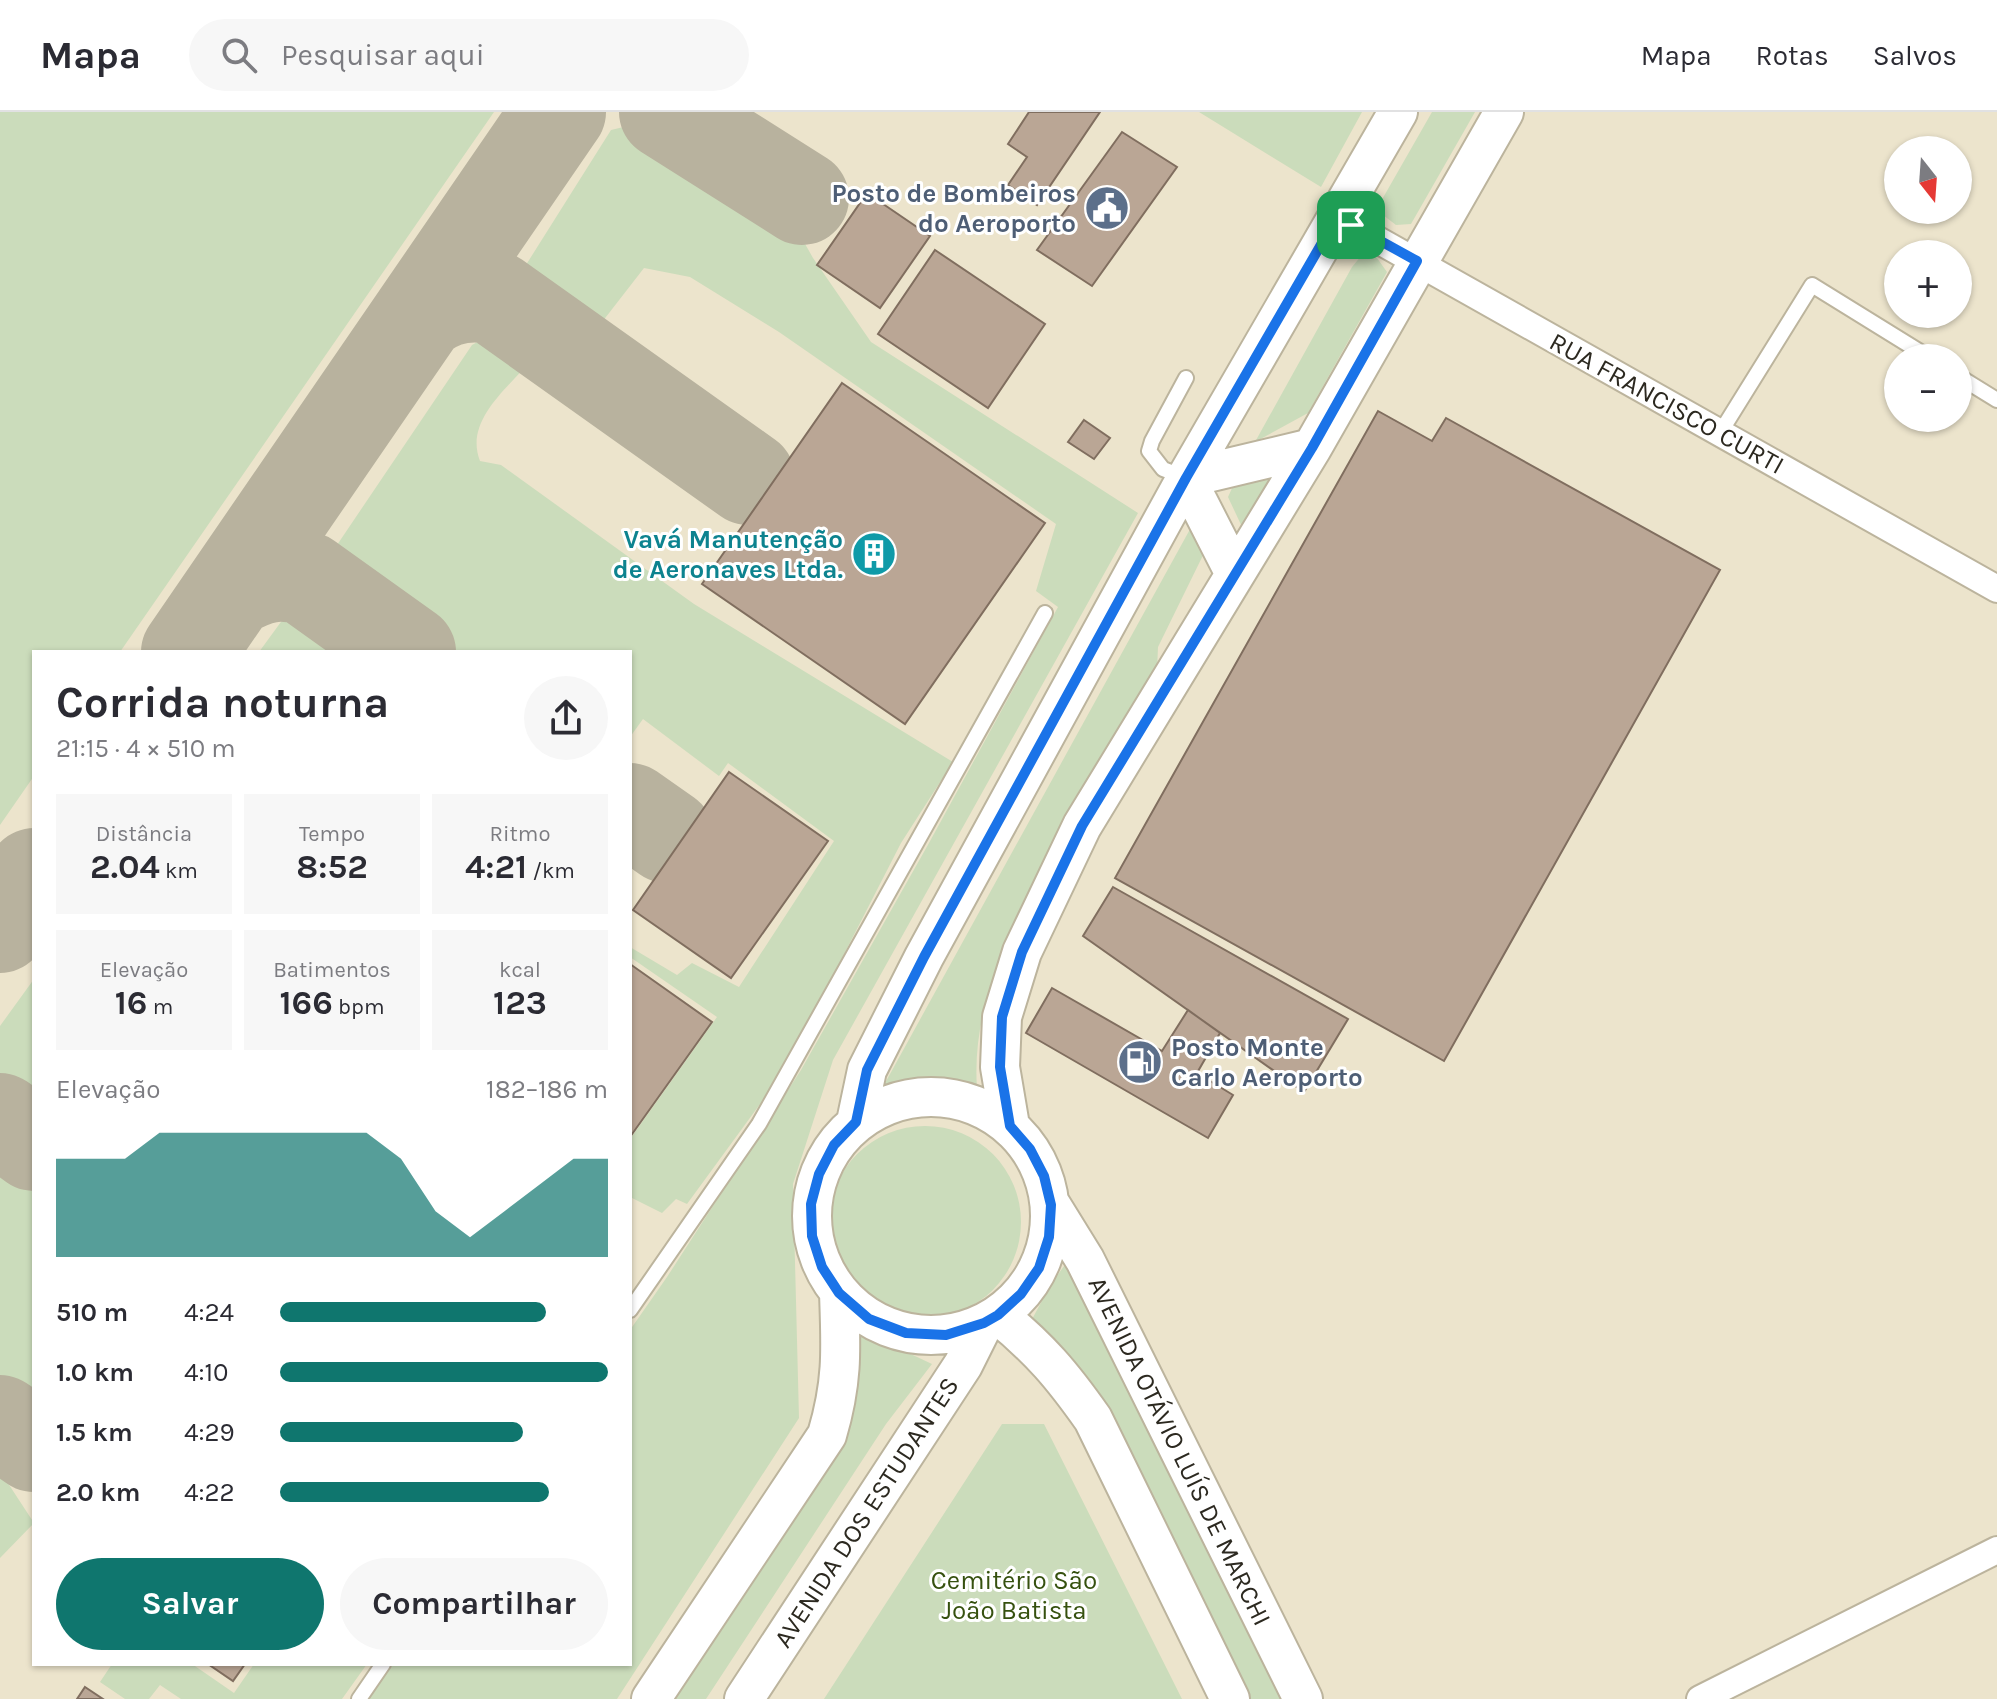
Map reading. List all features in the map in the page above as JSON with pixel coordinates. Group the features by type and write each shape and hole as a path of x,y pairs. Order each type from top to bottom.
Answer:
{"main road":[{"path":"856,1122 867,1070 924,957 1186,478 1398,112"},
{"path":"1010,1126 1000,1067 1002,1017 1022,952 1082,826 1312,448 1504,112"},
{"path":"1186,478 1312,448"},
{"path":"1186,478 1235,574"},
{"path":"934,1097 975,1105 1010,1126 1030,1149 1044,1176 1051,1205 1049,1237 1039,1268 1021,1294 991,1319 946,1335 906,1333 869,1319 839,1293 822,1267 812,1236 811,1204 819,1174 834,1145 856,1122 893,1103 934,1097"},
{"name":"AVENIDA OTÁVIO LUÍS DE MARCHI","path":"1051,1205 1085,1260 1303,1699"},
{"path":"651,1699 827,1435 837,1403 842,1366 839,1293"},
{"path":"991,1319 1035,1346 1093,1419 1230,1699"},
{"name":"AVENIDA DOS ESTUDANTES","path":"744,1699 991,1319"}],"street":[{"name":"RUA FRANCISCO CURTI","path":"1337,217 1997,589"},
{"path":"1700,1699 1997,1550"}],"lane":[{"path":"1720,433 1812,285 1907,344"},
{"path":"1186,378 1149,451 1163,469 1186,478"},
{"path":"1972,385 1997,400"},
{"path":"632,1307 759,1124 1045,613"},
{"path":"359,1699 382,1666"}],"green space":[{"path":"0,112 494,112 121,650 32,650 32,779 0,825"},
{"path":"704,112 749,112 724,127"},
{"path":"1199,112 1362,112 1321,187"},
{"path":"1432,112 1475,112 1411,224 1396,225 1383,215 1380,203"},
{"path":"632,125 681,145 791,219 813,258 871,342 1138,513 833,1060 793,1184 799,1418 617,1699 369,1699 392,1666 632,1666 632,1327 801,1070 1058,607 1036,591 1056,524 779,332 690,277 644,268 592,335 550,312 533,297 519,276 611,130"},
{"path":"1362,255 1377,258 1387,272 1308,413 1255,442 1352,267"},
{"path":"483,339 501,341 527,365 498,397 482,421 477,447 480,461 501,465 694,604 953,762 901,843 839,964 763,1100 687,1204 676,1199 662,1213 632,1198 632,1136 717,1017 632,958 632,948 677,975 692,963 739,987 834,841 728,763 719,776 643,719 632,734 632,650 441,650 340,575 334,564 335,548 472,345"},
{"path":"1280,465 1243,529 1228,497 1238,475"},
{"path":"1194,522 1209,543 1158,647 1157,671 1035,885 1002,953 981,1024 977,1061 978,1099 929,1089 879,1094"},
{"path":"304,608 321,614 369,650 260,650 286,615"},
{"path":"32,982 32,1115 0,1092 0,1026"},
{"path":"925,1126 962,1133 993,1154 1014,1185 1021,1222 1014,1259 993,1290 962,1311 925,1318 888,1311 857,1290 836,1259 829,1222 836,1185 857,1154 888,1133"},
{"path":"0,1143 32,1165 32,1394 0,1387"},
{"path":"1067,1262 1286,1699 1247,1699 1072,1363 1056,1341 1030,1323"},
{"path":"849,1325 932,1364 886,1424 706,1699 663,1699 801,1487"},
{"name":"Cemitério São João Batista","path":"1002,1424 1044,1424 1182,1699 824,1699"},
{"path":"0,1471 32,1520 32,1525 0,1558"},
{"path":"111,1666 195,1666 234,1693 253,1666 366,1666 342,1699 181,1699 160,1685 149,1699 125,1699 100,1682"}],"building":[{"path":"1029,112 1100,112 1037,205 1008,185 1027,157 1008,144"},
{"name":"Posto de Bombeiros do Aeroporto","path":"1122,132 1177,167 1092,286 1037,250"},
{"path":"867,193 930,236 880,308 817,265"},
{"path":"935,250 1045,324 988,408 878,334"},
{"name":"Vavá Manutenção de Aeronaves Ltda.","path":"842,383 1045,523 905,724 702,584"},
{"path":"1378,411 1432,441 1446,418 1720,570 1444,1061 1115,878"},
{"path":"1084,420 1110,438 1094,459 1068,442"},
{"path":"729,772 828,841 731,978 633,910"},
{"path":"1113,887 1348,1019 1304,1092 1083,936"},
{"path":"632,965 712,1022 632,1134"},
{"name":"Posto Monte Carlo Aeroporto","path":"1052,988 1162,1051 1188,1010 1220,1033 1197,1073 1233,1095 1208,1138 1026,1033"},
{"path":"211,1666 244,1666 233,1681"},
{"path":"85,1687 103,1699 77,1699"}],"taxiway":[{"path":"189,650 559,112"},
{"path":"666,112 802,198"},
{"path":"422,313 457,297 495,298 748,478"},
{"path":"232,590 268,576 287,575 307,579 406,650"},
{"path":"632,811 667,836"},
{"path":"0,926 32,878"},
{"path":"0,1120 32,1143"},
{"path":"0,1422 32,1444"}],"place":[{"name":"Posto de Bombeiros do Aeroporto","path":"1107,208"},
{"name":"Vavá Manutenção de Aeronaves Ltda.","path":"874,554"},
{"name":"Posto Monte Carlo Aeroporto","path":"1140,1062"}],"route":[{"path":"1337,217 1351,225 1417,261 1312,448 1082,826 1022,952 1002,1017 1000,1067 1010,1126 1030,1149 1044,1176 1051,1205 1049,1237 1039,1268 1021,1294 998,1315 984,1323 946,1335 906,1333 869,1319 839,1293 822,1267 812,1236 811,1204 819,1174 834,1145 856,1122 867,1070 924,957 1186,478 1337,217"}]}
